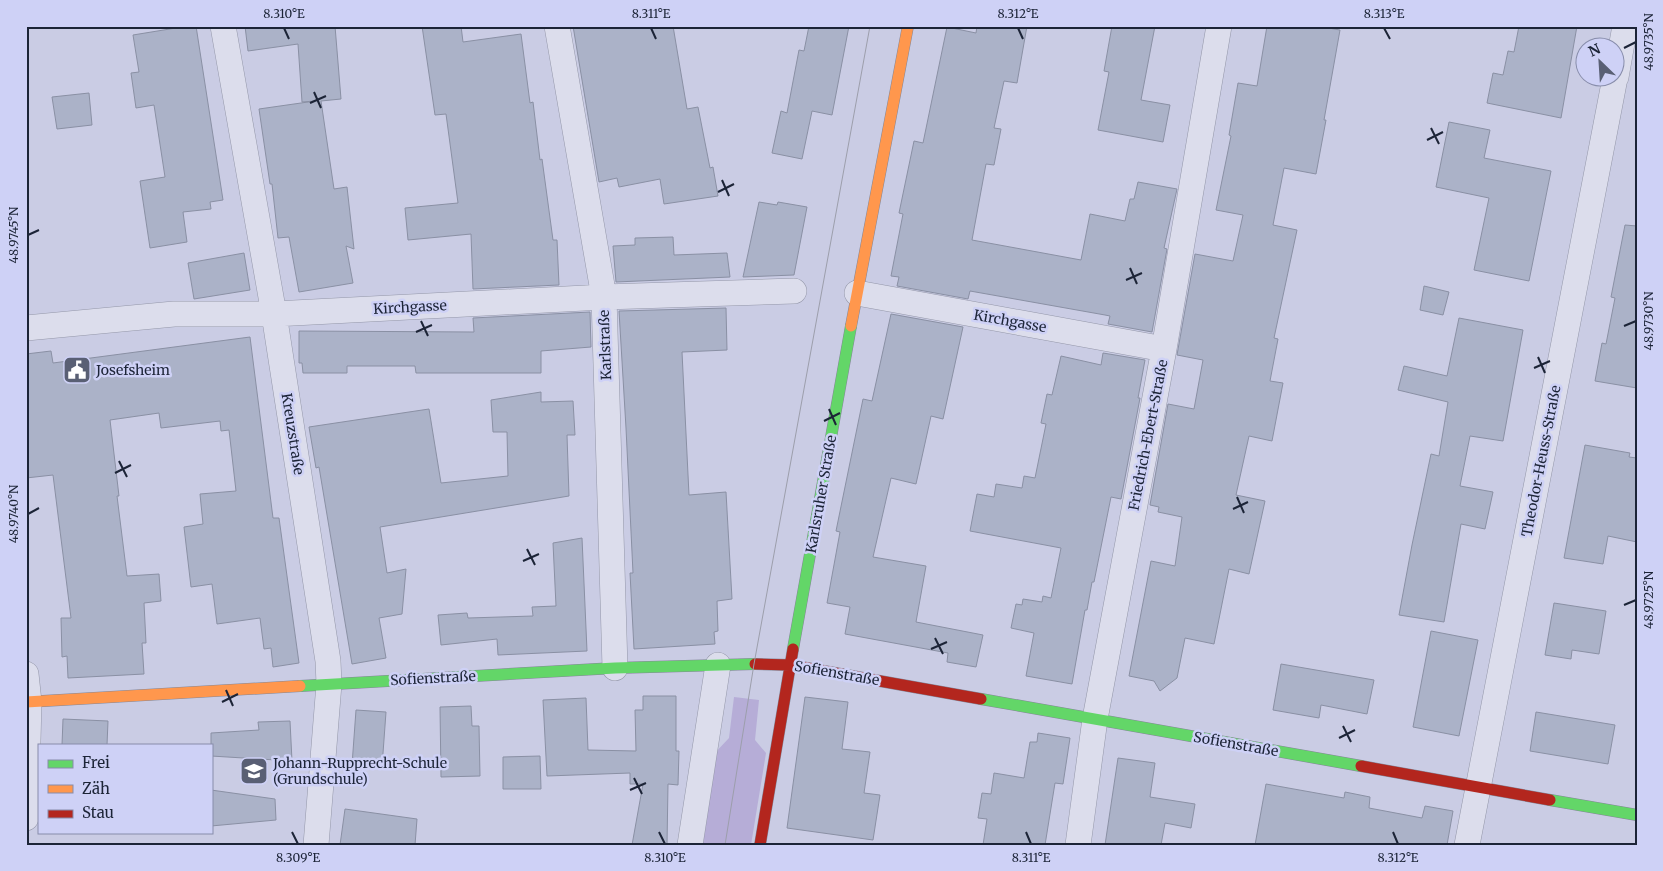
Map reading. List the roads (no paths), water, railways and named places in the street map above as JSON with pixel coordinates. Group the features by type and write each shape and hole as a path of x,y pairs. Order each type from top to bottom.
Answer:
{"street":[{"name":"Kreuzstraße","path":"223,26 274,314 328,661 329,684 316,845"},
{"name":"Karlstraße","path":"557,26 604,297 615,668"},
{"name":"Karlsruher Straße","path":"760,845 790,665 857,293 908,26"},
{"name":"Friedrich-Ebert-Straße","path":"1078,845 1095,719 1164,349 1219,26"},
{"name":"Theodor-Heuss-Straße","path":"1467,845 1613,88"},
{"name":"Kirchgasse","path":"26,328 174,314 274,314 604,297 794,291"},
{"name":"Kirchgasse","path":"857,293 1164,349"},
{"path":"690,845 718,665"},
{"name":"Sofienstraße","path":"28,702 615,668 790,665 1637,814"},
{"path":"26,674 28,702 26,818"}],"tram line":[{"path":"725,845 754,664 870,26"}],"place":[{"name":"Josefsheim","path":"77,370"},
{"name":"Johann-Rupprecht-Schule (Grundschule)","path":"254,771"}]}
